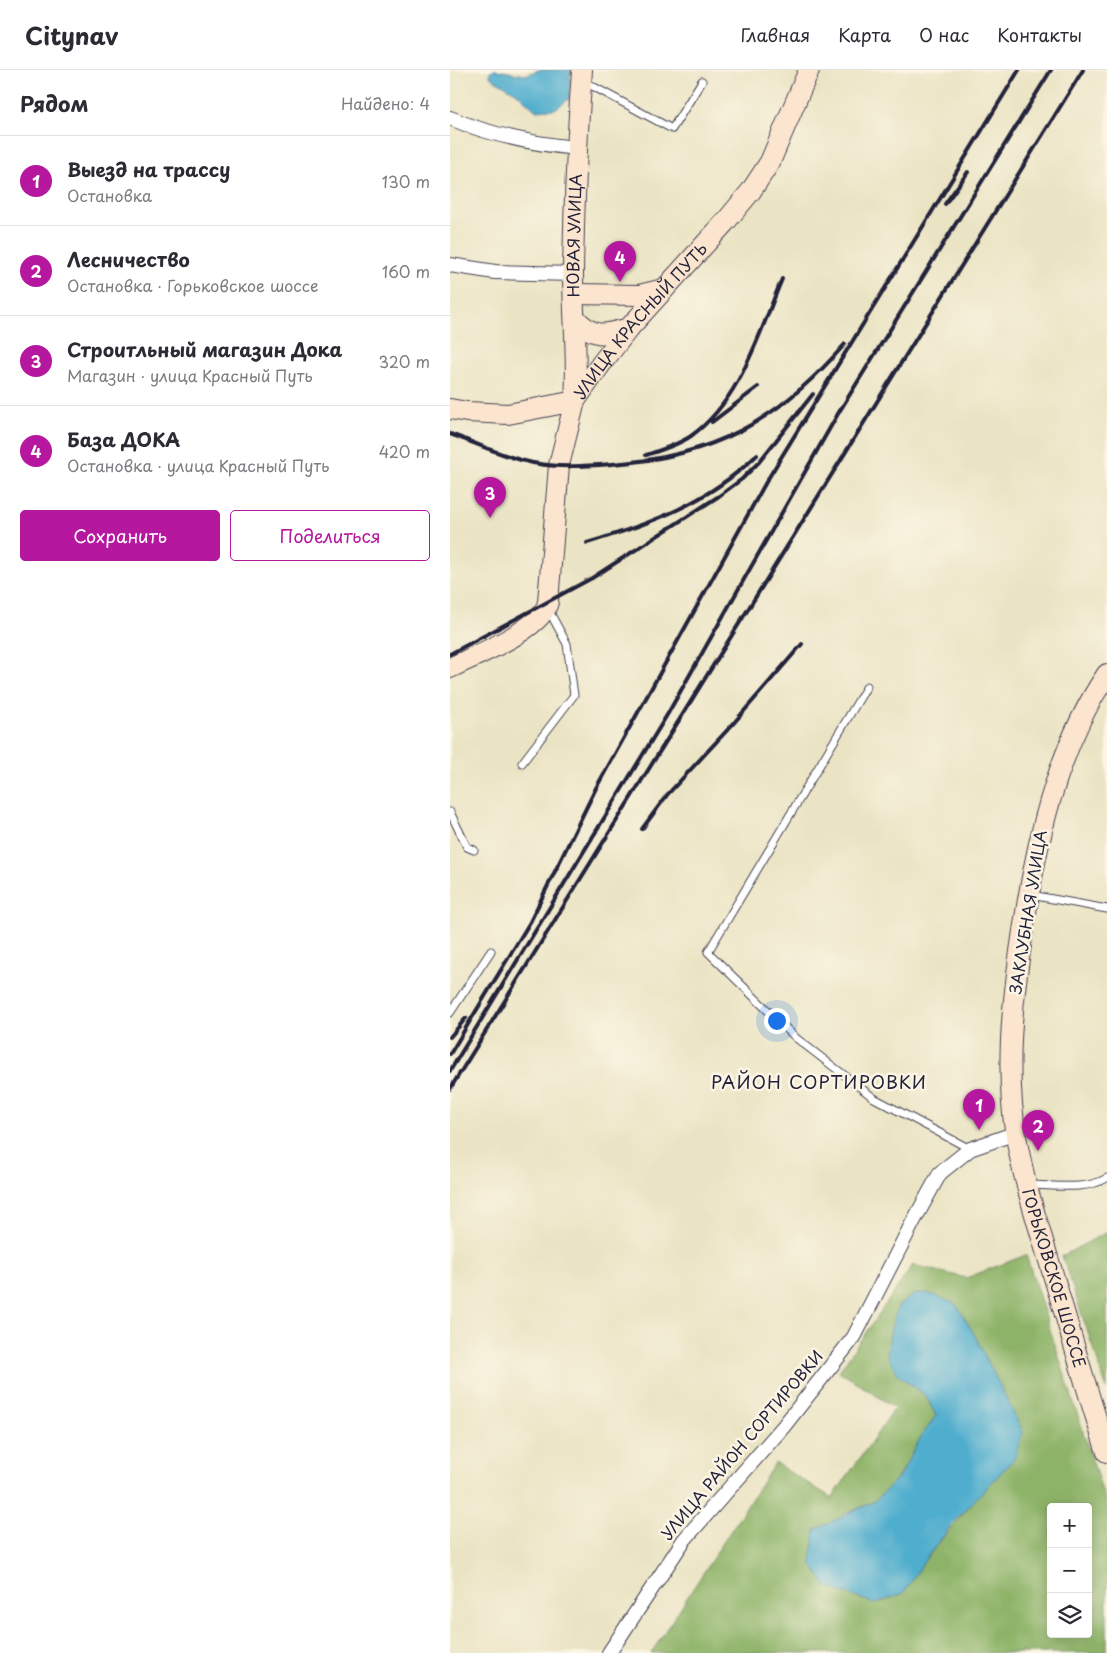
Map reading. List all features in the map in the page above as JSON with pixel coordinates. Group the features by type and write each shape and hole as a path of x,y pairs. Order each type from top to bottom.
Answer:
{"main road":[{"name":"УЛИЦА КРАСНЫЙ ПУТЬ","path":"547,604 559,465 575,402 629,328 728,220 751,191 770,162 809,70"},
{"name":"НОВАЯ УЛИЦА","path":"575,402 578,359 574,284 576,148 582,75"},
{"path":"574,284 639,295 664,289"},
{"path":"575,318 586,329 596,334 610,333 629,328"},
{"path":"450,409 508,414 575,402"},
{"path":"450,668 516,634 538,618 547,604"},
{"name":"ЗАКЛУБНАЯ УЛИЦА","path":"1016,1133 1010,1046 1015,982 1037,843 1060,768 1095,692 1107,674"},
{"name":"ГОРЬКОВСКОЕ ШОССЕ","path":"1016,1133 1027,1185 1107,1452"}],"street":[{"path":"450,118 466,125 537,144 576,148"},
{"path":"450,265 574,284"},
{"name":"УЛИЦА РАЙОН СОРТИРОВКИ","path":"609,1653 684,1540 783,1427 854,1337 940,1173 970,1149 1016,1133"}],"lane":[{"path":"582,75 672,129 702,81"},
{"path":"522,763 574,695 567,644 547,604"},
{"path":"867,686 708,952 796,1038 874,1098 970,1149"},
{"path":"450,816 467,847 474,850"},
{"path":"1028,894 1107,909"},
{"path":"450,1013 491,951"},
{"path":"1027,1185 1080,1186 1100,1182 1107,1178"}],"green space":[{"path":"1107,1232 1107,1389 1062,1256"},
{"path":"1026,1255 1107,1506 1107,1653 651,1653 775,1463 832,1498 895,1408 839,1371 913,1265 966,1278","holes":["956,1305 974,1334 1022,1433 980,1493 925,1560 904,1592 844,1514 876,1500 886,1491 902,1471 936,1416 926,1396 897,1374"]}],"water":[{"path":"496,70 525,75 539,70 571,70 569,99 555,109 535,110 517,93 490,77 490,71"},
{"path":"928,1293 956,1304 974,1334 1023,1432 1014,1459 954,1522 925,1560 904,1593 876,1604 827,1587 811,1563 815,1530 875,1501 900,1476 920,1438 936,1416 926,1396 897,1374 887,1355 891,1328 898,1306 915,1294"}],"railway":[{"path":"450,1054 530,922 596,788 766,482 1019,70"},
{"path":"450,1071 667,715 839,412 1051,70"},
{"path":"450,1089 1083,70"},
{"path":"945,204 968,172"},
{"path":"646,455 675,445 691,436 723,404 747,364 782,279"},
{"path":"450,434 512,458 553,466 612,464 649,460 682,453 713,443 742,430 769,414 820,371 845,344"},
{"path":"712,422 758,387"},
{"path":"450,654 592,578 719,496 742,479 759,462 813,394"},
{"path":"587,543 657,519 699,499 738,472 757,455"},
{"path":"642,829 667,795 732,725 802,644"},
{"path":"450,1037 466,1018"}],"place":[{"name":"База ДОКА","path":"620,282"},
{"name":"Строитльный магазин Дока","path":"490,518"},
{"name":"Выезд на трассу","path":"979,1130"},
{"name":"Лесничество","path":"1038,1151"}],"district":[{"name":"РАЙОН СОРТИРОВКИ","path":"819,1083"}]}
